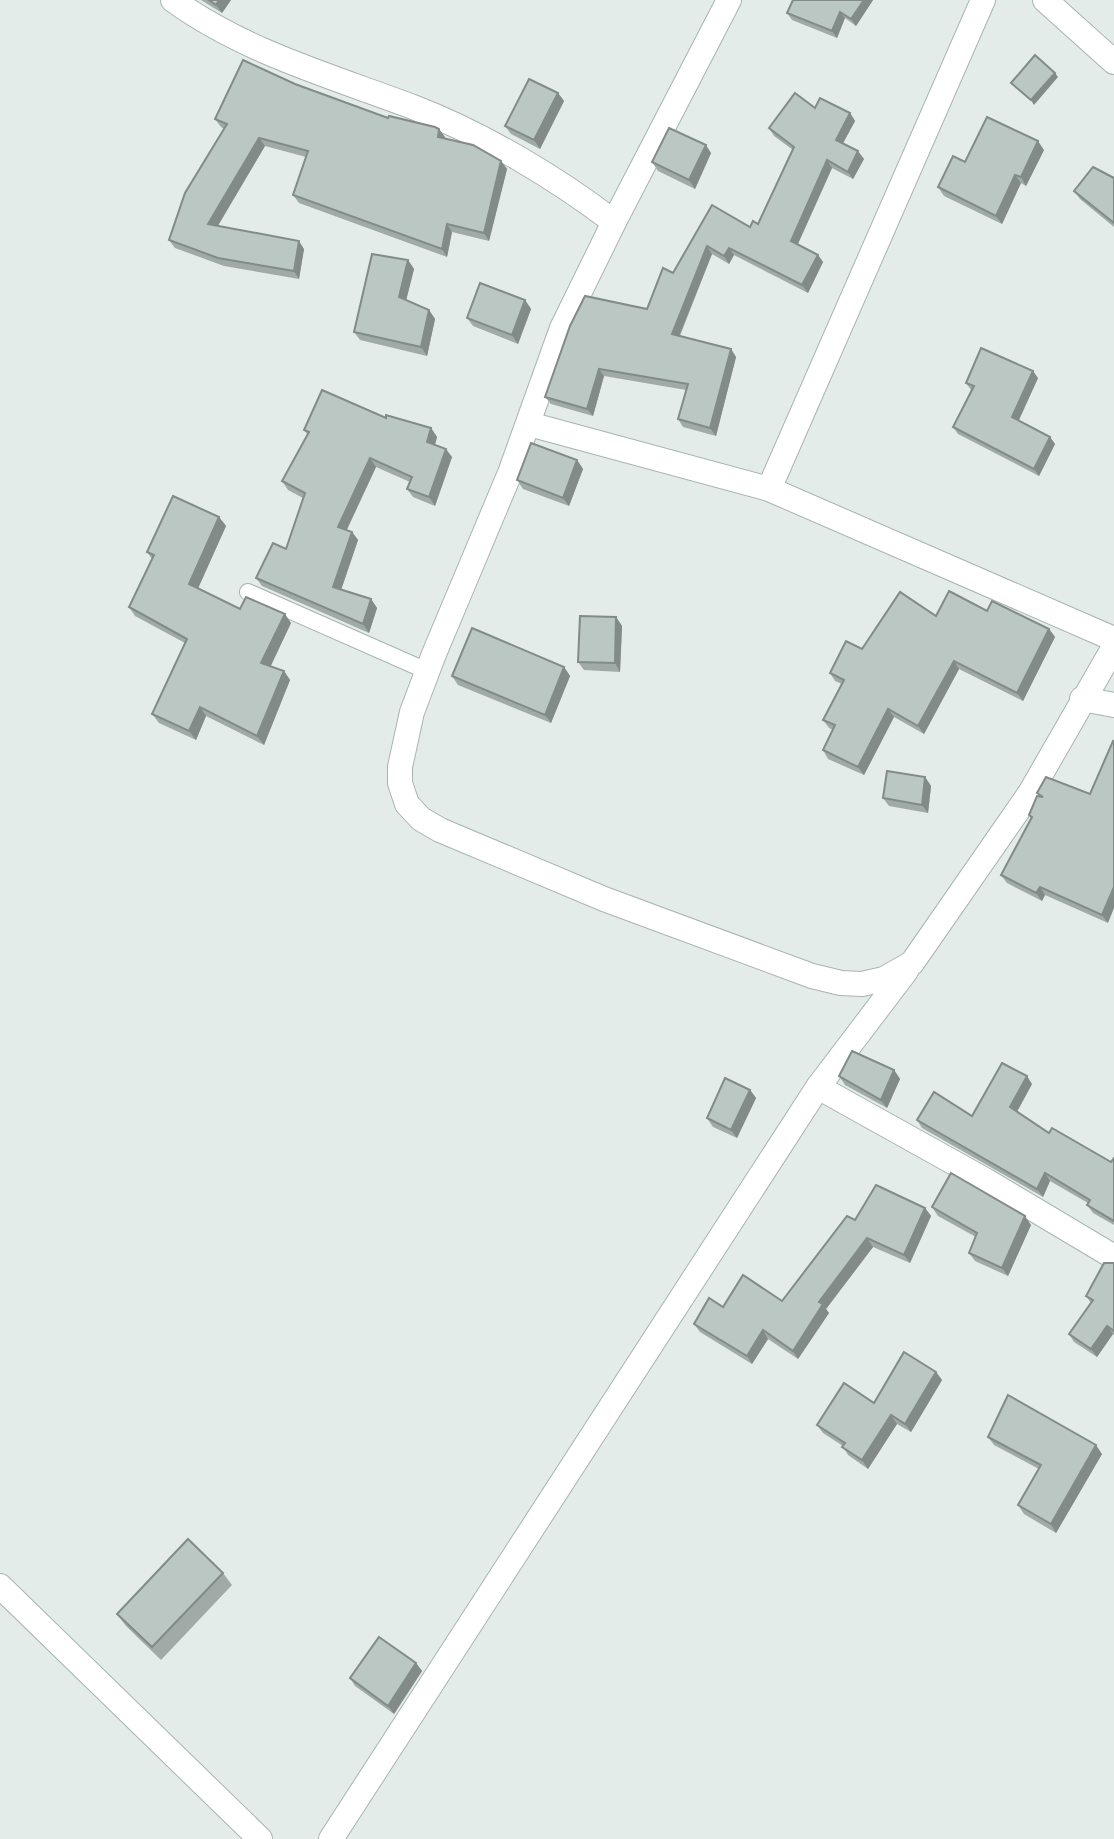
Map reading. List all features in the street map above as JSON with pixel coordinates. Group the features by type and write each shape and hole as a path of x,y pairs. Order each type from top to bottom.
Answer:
{"street":[{"path":"173,0 225,32 291,63 416,108 514,156 614,222"},
{"path":"729,0 562,328 529,424 412,712 400,767 400,783 407,804 421,819 440,830 604,899 812,976 862,984 884,979 912,963"},
{"path":"769,489 983,0"},
{"path":"1045,0 1114,62"},
{"path":"529,424 769,489 1114,639"},
{"path":"331,1839 818,1087 912,963 1030,793 1114,647"},
{"path":"1082,699 1114,705"},
{"path":"818,1087 985,1180 1114,1257"},
{"path":"0,1586 260,1839"}],"lane":[{"path":"248,592 427,671"}],"building":[{"path":"793,0 864,0 851,19 840,12 832,31 787,13"},
{"path":"1035,55 1055,73 1031,100 1011,83"},
{"path":"243,60 295,84 388,118 435,127 439,129 438,137 473,145 501,161 484,233 447,224 442,249 293,195 308,151 259,138 208,224 299,241 294,271 218,258 169,240 185,193 227,124 215,119"},
{"path":"529,79 558,93 534,140 505,126"},
{"path":"795,93 815,108 820,98 850,113 836,140 858,151 848,172 827,160 791,241 818,255 802,285 729,248 724,256 707,246 672,334 731,349 710,428 678,419 688,384 599,369 587,409 545,397 570,326 585,296 647,309 663,268 673,273 712,205 750,227 753,221 758,224 794,147 769,128"},
{"path":"987,117 1038,141 1021,177 1015,175 996,216 938,187 953,156 965,162"},
{"path":"669,128 706,145 689,180 652,162"},
{"path":"1093,167 1114,178 1114,223 1074,191"},
{"path":"372,254 408,260 399,297 429,310 421,347 354,332"},
{"path":"480,283 525,300 512,335 467,318"},
{"path":"981,348 1033,371 1012,417 1050,437 1034,469 953,427 974,386 966,383"},
{"path":"322,390 386,418 386,415 431,428 427,442 446,449 429,497 407,489 412,477 370,458 338,527 352,532 333,587 371,599 363,624 256,578 273,543 286,549 305,493 282,481 309,432 304,430"},
{"path":"531,443 577,460 563,498 517,480"},
{"path":"173,496 219,517 189,584 240,609 246,597 285,614 261,663 284,671 257,736 200,707 189,731 152,714 187,639 129,607 154,555 147,552"},
{"path":"949,591 987,611 992,601 1049,629 1017,693 954,661 918,726 888,709 858,767 823,750 835,725 823,720 844,680 830,673 846,641 862,649 900,592 936,616"},
{"path":"580,616 616,617 615,663 578,662"},
{"path":"472,628 564,667 545,715 452,676"},
{"path":"1113,741 1114,887 1102,915 1040,887 1036,893 1001,875 1032,817 1029,815 1037,796 1043,797 1037,793 1046,777 1090,794"},
{"path":"887,771 925,777 922,805 883,798"},
{"path":"852,1051 894,1070 881,1100 839,1076"},
{"path":"1002,1063 1027,1076 1010,1107 1049,1133 1052,1128 1111,1162 1114,1158 1114,1221 1087,1205 1090,1200 1045,1173 1037,1189 917,1120 934,1092 972,1116"},
{"path":"725,1078 750,1090 731,1130 707,1118"},
{"path":"951,1173 1025,1216 1002,1268 969,1253 977,1233 932,1207"},
{"path":"876,1185 925,1208 904,1255 867,1238 819,1302 823,1304 793,1351 763,1330 747,1356 694,1324 709,1298 723,1307 743,1275 782,1301 847,1216 855,1220"},
{"path":"1104,1263 1114,1263 1114,1331 1107,1326 1091,1349 1069,1334 1093,1300 1086,1296"},
{"path":"904,1352 936,1372 905,1424 891,1415 862,1460 842,1447 845,1443 817,1425 844,1383 874,1403"},
{"path":"1008,1395 1096,1445 1051,1524 1018,1505 1041,1465 988,1437"},
{"path":"188,1539 223,1573 152,1647 117,1614"},
{"path":"379,1637 416,1663 388,1706 350,1678"}]}
